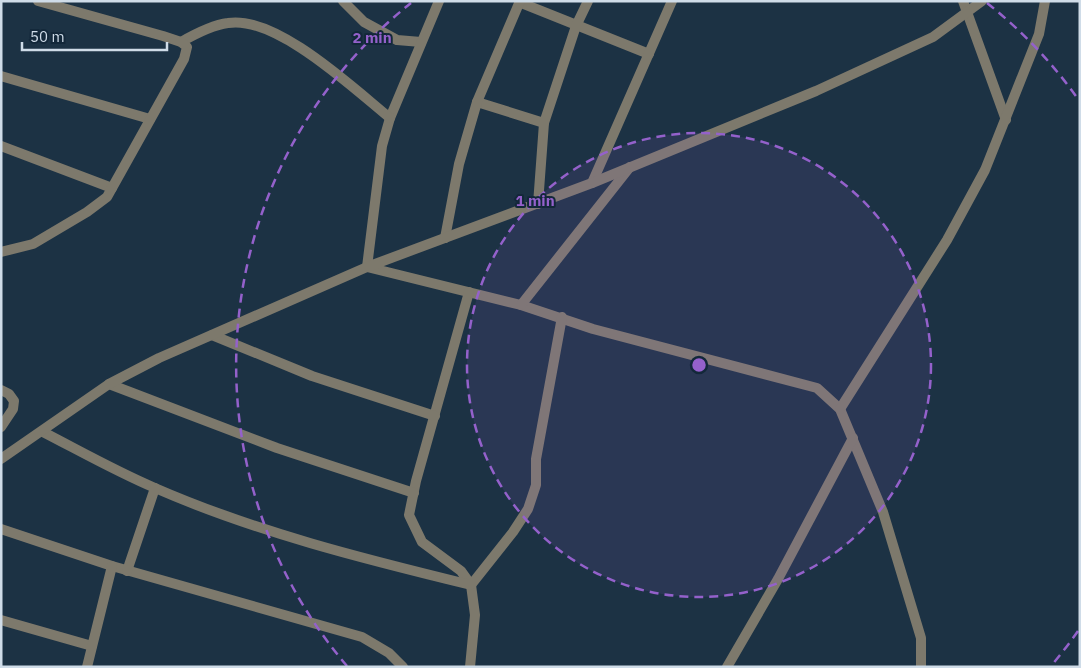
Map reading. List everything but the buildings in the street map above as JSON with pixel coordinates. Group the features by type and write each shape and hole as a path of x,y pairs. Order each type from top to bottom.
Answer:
{"street":[{"path":"1,252 33,244 87,212 107,196 184,59 187,47 181,42 38,1"},
{"path":"343,1 364,22 397,40 420,42"},
{"path":"367,267 382,146 390,118 420,42 439,1"},
{"path":"538,204 544,123 576,26 588,1"},
{"path":"592,183 672,1"},
{"path":"963,1 1006,120"},
{"path":"1,459 43,432 109,384 212,335 367,267 592,183 816,91 924,42 982,1"},
{"path":"840,409 947,240 985,170 1039,34 1045,1"},
{"path":"445,238 459,164 477,102 520,2 649,54"},
{"path":"181,42 227,23 253,23 284,37 390,118"},
{"path":"1,76 150,119"},
{"path":"477,102 544,123"},
{"path":"1,146 112,188"},
{"path":"521,305 630,167"},
{"path":"367,267 521,305 641,342 817,388 840,409 883,512 920,638 921,667"},
{"path":"469,292 409,515 422,542 461,571 471,585 475,615 470,667"},
{"path":"471,585 513,532 528,509 536,485 536,459 562,317"},
{"path":"212,335 312,376 435,416"},
{"path":"109,384 277,448 414,493"},
{"path":"1,390 9,394 14,401 13,409 1,427"},
{"path":"43,432 155,488 264,529 372,561 471,585"},
{"path":"727,667 778,579 852,438"},
{"path":"127,570 155,488"},
{"path":"1,529 112,566 362,637 389,653 403,667"},
{"path":"87,667 112,566"},
{"path":"1,620 92,646"}]}
